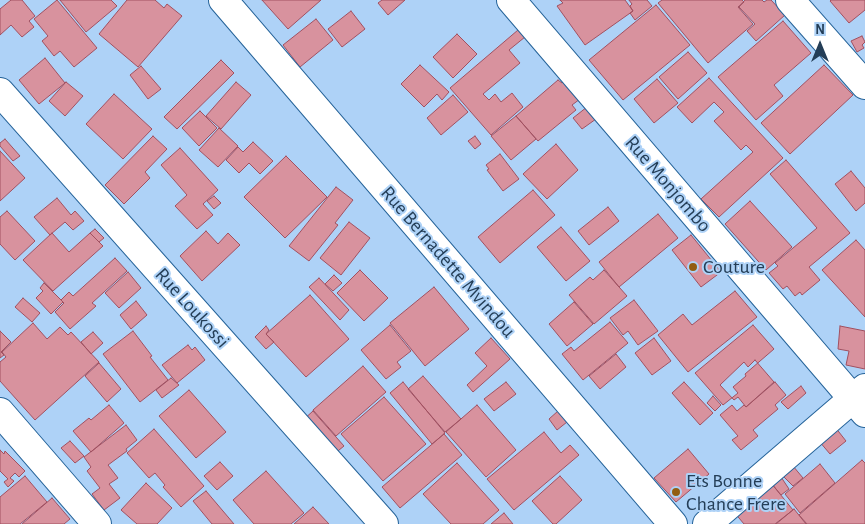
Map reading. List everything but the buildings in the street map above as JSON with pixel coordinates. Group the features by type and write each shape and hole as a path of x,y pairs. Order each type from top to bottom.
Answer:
{"street":[{"name":"Rue Bernadette Mvindou","path":"223,0 673,524"},
{"name":"Rue Monjombo","path":"511,0 861,400"},
{"path":"790,0 865,85"},
{"name":"Rue Loukossi","path":"0,92 384,524"},
{"path":"707,524 861,400"},
{"path":"0,412 97,524"}],"place":[{"name":"Couture","path":"693,267"},
{"name":"Ets Bonne Chance Frere","path":"676,492"}]}
